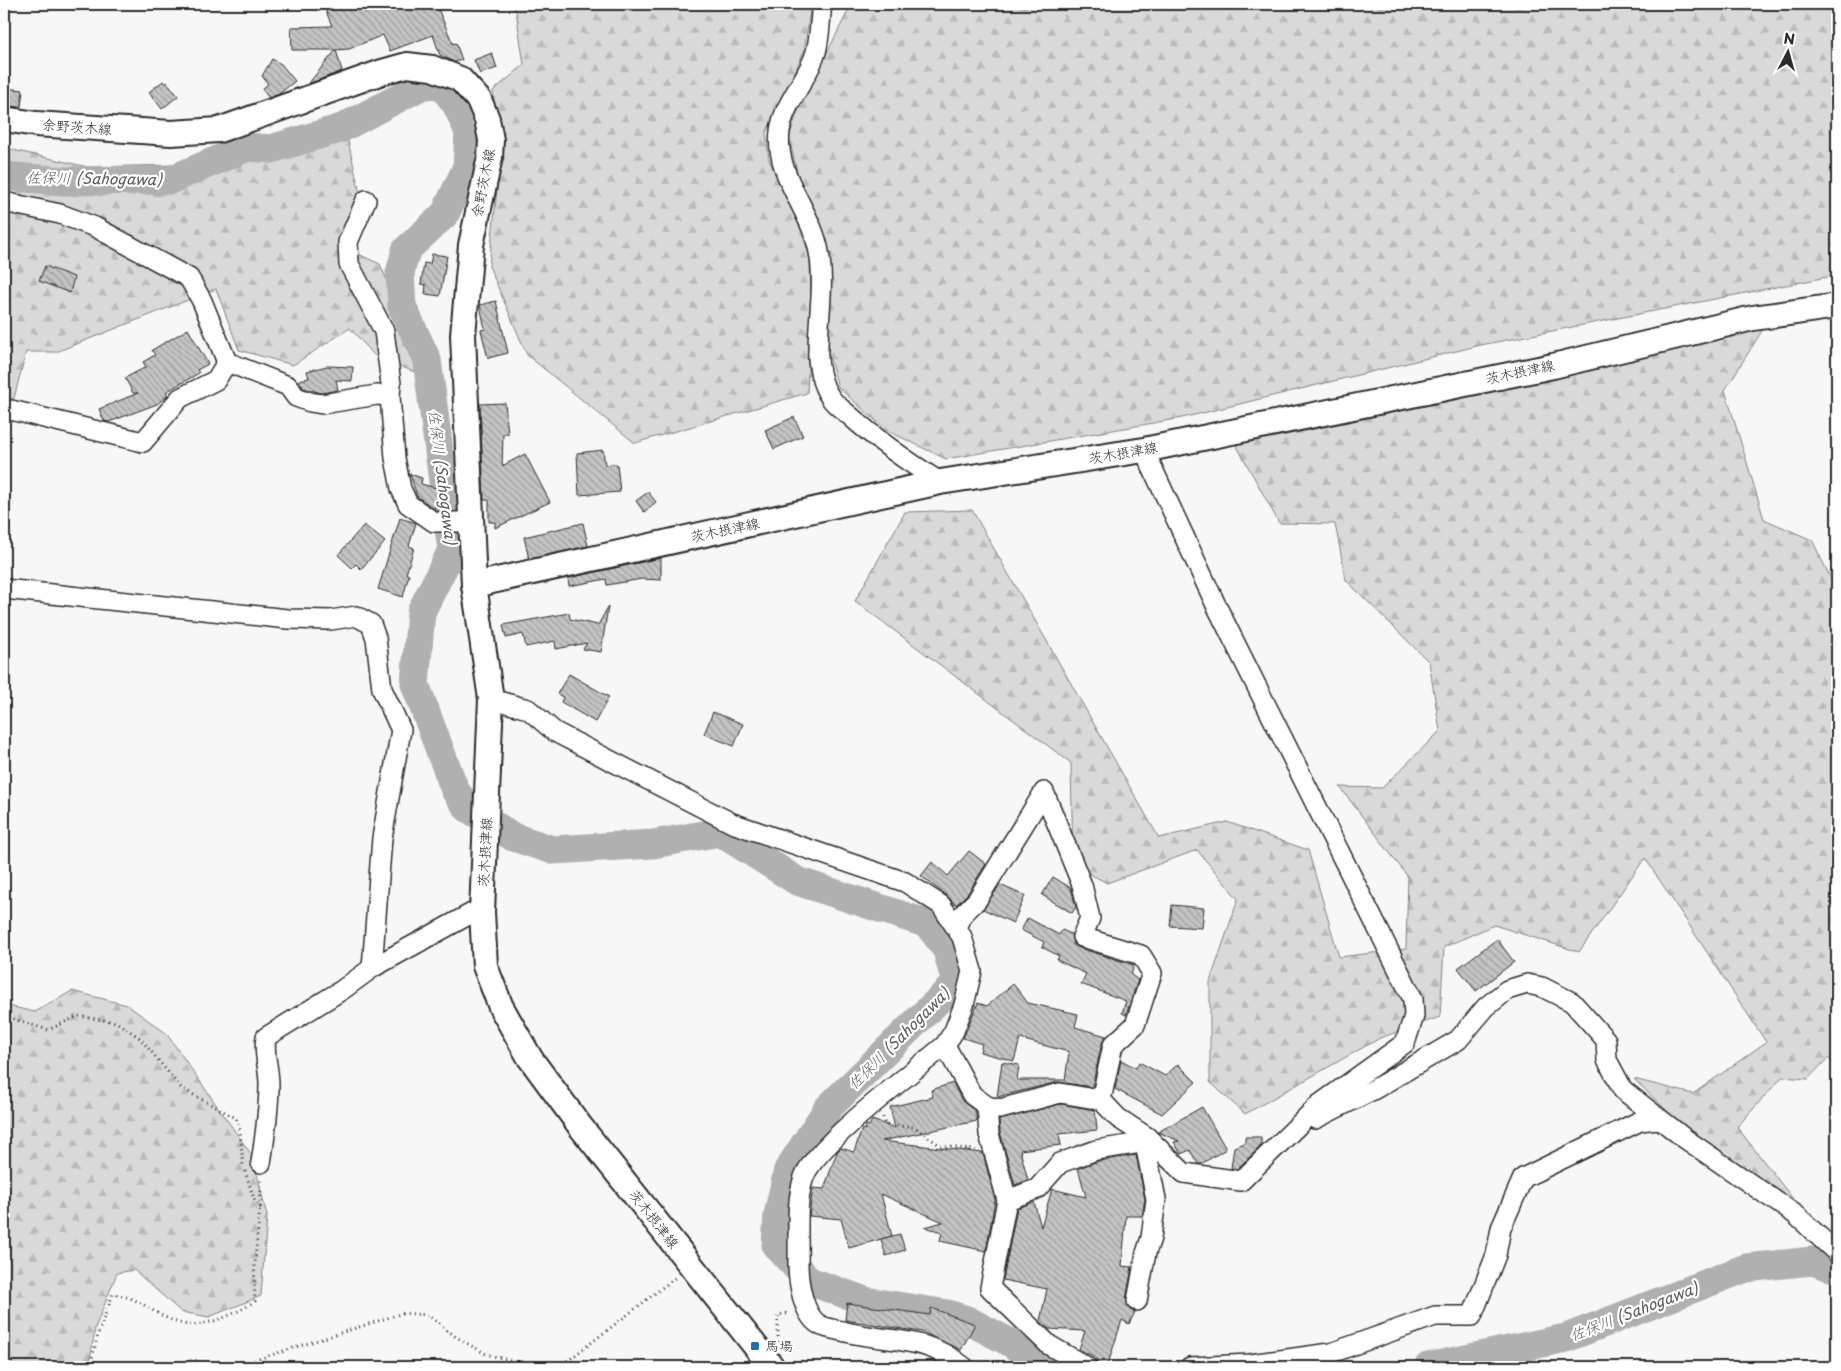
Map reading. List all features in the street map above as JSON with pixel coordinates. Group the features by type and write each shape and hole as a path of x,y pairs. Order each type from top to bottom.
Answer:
{"main road":[{"name":"余野茨木線","path":"4,119 36,124 171,133 219,130 382,72 407,65 432,68 460,79 479,100 487,119 491,140 490,157 471,245 463,335 473,522 474,586"},
{"name":"茨木摂津線","path":"771,1365 691,1266 530,1058 501,1007 485,966 482,912 491,699 474,586 940,482 1144,450 1553,366 1753,318 1837,306"}],"street":[{"path":"822,4 816,53 787,109 780,131 781,156 789,179 811,227 819,252 821,306 818,352 825,388 831,399 900,458 940,482"},
{"path":"366,200 348,242 349,264 384,331 391,384 390,396 395,458 401,489 408,504 434,522 473,522"},
{"path":"4,202 60,214 95,227 189,278 202,301 227,362 288,386 296,398 322,404 377,395 390,396"},
{"path":"4,412 11,410 143,442 180,398 216,380 227,362"},
{"path":"945,1045 972,1096 987,1106 1000,1109 1060,1093 1101,1100 1118,1118 1147,1140 1184,1173 1241,1181 1320,1104 1406,1043 1414,1016 1413,998 1216,605 1144,450"},
{"path":"4,589 288,620 331,620 356,616 371,624 376,638 382,689 401,730 382,838 372,968"},
{"path":"491,699 528,709 555,732 732,823 905,882 941,905 962,937 972,971 964,1005 954,1031 945,1045 840,1134 805,1175 799,1206 798,1280 808,1310 820,1325 861,1335 921,1342 953,1358 962,1367"},
{"path":"957,928 963,914 977,900 1044,792 1082,884 1090,918 1082,937 1141,955 1152,974 1135,1025 1114,1045 1101,1100"},
{"path":"261,1163 265,1139 269,1083 264,1046 266,1037 342,990 372,968 472,913 482,912"},
{"path":"1288,1134 1373,1090 1458,1040 1486,1007 1507,990 1527,984 1542,987 1572,1002 1606,1040 1607,1060 1623,1090 1650,1109 1658,1119 1796,1215 1837,1253"},
{"path":"987,1106 989,1134 1007,1200 990,1288 1049,1345 1087,1367"},
{"path":"1190,1367 1250,1364 1331,1353 1436,1316 1472,1316 1496,1255 1501,1228 1523,1178 1640,1121 1658,1119"},
{"path":"1007,1200 1037,1189 1060,1163 1096,1150 1147,1140"},
{"path":"1137,1301 1146,1253 1151,1238 1156,1200 1147,1154 1147,1140"}],"path":[{"path":"4,1016 48,1030 78,1016 116,1022 140,1038 181,1088 236,1118 240,1130 242,1160 255,1202 261,1208"},
{"path":"872,1106 882,1114 885,1125 914,1127 942,1146 994,1152"},
{"path":"90,1367 98,1334 112,1294 132,1297 162,1316 189,1325 211,1321 246,1307 254,1301 253,1281 261,1208 261,1163"},
{"path":"544,1367 551,1367 569,1360 691,1266"},
{"path":"771,1365 780,1351 776,1333 778,1315 808,1310"},
{"path":"177,1367 193,1360 218,1366 243,1364 403,1313 428,1315 456,1337 486,1354 534,1367"}],"green space":[{"path":"510,4 811,4 804,52 766,133 769,160 803,234 810,259 811,306 807,393 635,443 527,355 489,266 500,161 493,91 524,65 516,11"},
{"path":"848,4 1837,4 1837,275 1481,345 1182,418 946,459 886,430 838,387 828,352 829,306 789,138 797,113 848,11"},
{"path":"348,141 361,198 345,248 380,264 427,377 375,356 350,328 293,365 239,350 216,289 56,352 26,352 14,398 4,401 4,148 88,167 222,164"},
{"path":"1765,326 1725,390 1764,519 1812,540 1837,591 1837,1066 1828,1058 1808,1079 1782,1077 1737,1127 1793,1199 1710,1153 1634,1079 1693,1094 1766,1042 1645,858 1579,952 1494,925 1444,947 1440,1017 1380,1038 1245,1114 1210,1082 1210,982 1238,899 1197,850 1107,883 1073,865 1071,763 855,601 905,512 972,510 1159,838 1227,822 1308,850 1339,957 1406,949 1408,877 1340,787 1382,788 1440,731 1429,662 1346,580 1335,524 1279,523 1233,439"},
{"path":"72,991 127,1005 166,1033 253,1157 267,1216 261,1296 209,1317 181,1312 134,1270 117,1273 95,1328 89,1367 4,1367 4,1005 35,1012"}],"building":[{"path":"323,4 436,4 453,44 456,43 462,60 454,62 440,55 433,35 390,51 383,35 349,49 292,50 291,27 332,26"},
{"path":"336,50 342,71 308,84"},
{"path":"492,53 497,68 480,74 474,60"},
{"path":"272,59 281,64 295,81 279,94 269,98 262,89 268,84 262,76"},
{"path":"163,81 165,84 167,82 178,96 162,109 149,92"},
{"path":"4,88 23,90 21,107 4,106"},
{"path":"432,254 447,256 440,296 425,294 426,285 421,284 424,263 430,264"},
{"path":"45,266 74,277 70,293 39,281"},
{"path":"496,301 508,353 488,358 481,330 485,329 480,305"},
{"path":"188,329 208,364 197,370 199,373 166,392 168,395 157,404 109,422 104,421 99,409 138,393 133,393 125,378 146,367 143,362 155,355 152,350"},
{"path":"327,366 353,367 352,381 336,380 338,390 322,393 303,388 299,380 309,378 307,371"},
{"path":"505,403 508,434 503,434 502,466 525,454 550,502 495,528 495,522 489,522 489,500 484,500 480,404"},
{"path":"794,417 803,436 774,449 765,430"},
{"path":"603,450 605,465 617,464 620,492 579,495 577,453"},
{"path":"410,474 422,478 421,484 436,488 438,496 434,509 417,496"},
{"path":"648,492 656,502 644,512 636,501"},
{"path":"400,518 416,523 409,546 414,548 406,574 409,575 403,597 378,589"},
{"path":"583,523 588,546 529,559 524,537"},
{"path":"364,525 385,542 361,569 356,564 352,568 338,555"},
{"path":"661,558 661,580 642,579 607,585 606,579 569,586 568,578"},
{"path":"608,607 601,652 583,649 587,643 556,649 555,641 526,647 523,634 506,638 503,625 569,613 570,619 598,625"},
{"path":"569,674 609,697 595,722 561,702 563,697 557,694"},
{"path":"713,712 743,724 734,746 704,734"},
{"path":"969,851 986,864 968,893 956,905 921,876 932,862 948,876"},
{"path":"1053,877 1071,888 1076,907 1072,913 1042,895"},
{"path":"1000,885 1025,896 1013,923 983,909"},
{"path":"1172,905 1204,908 1202,928 1170,926"},
{"path":"1028,918 1059,935 1062,930 1071,934 1073,944 1079,948 1134,965 1131,975 1138,980 1126,1015 1122,1013 1126,1001 1081,984 1086,974 1057,960 1059,956 1042,947 1044,942 1021,930"},
{"path":"1497,939 1514,962 1476,991 1458,968"},
{"path":"1013,984 1028,1003 1078,1014 1075,1027 1106,1036 1102,1043 1092,1087 1058,1082 997,1097 1002,1062 1019,1065 1017,1080 1065,1080 1069,1052 1020,1039 1014,1061 980,1052 982,1044 963,1038 978,1003 987,1006"},
{"path":"1121,1060 1136,1068 1139,1062 1165,1076 1178,1064 1196,1082 1162,1114 1115,1089"},
{"path":"953,1083 962,1101 975,1111 977,1121 882,1141 983,1153 995,1200 986,1251 940,1241 942,1232 925,1227 943,1222 881,1194 892,1236 849,1248 841,1219 809,1216 813,1188 824,1189 837,1152 841,1148 854,1152 862,1129 865,1130 866,1125 869,1126 872,1120 895,1128 890,1107 933,1097 931,1090"},
{"path":"1061,1104 1095,1110 1097,1130 1059,1134 1061,1145 1020,1150 1028,1180 1015,1185 1000,1132 999,1120"},
{"path":"1202,1107 1226,1149 1198,1164 1190,1150 1181,1154 1174,1142 1179,1141 1158,1132"},
{"path":"1245,1137 1261,1137 1261,1146 1237,1169 1231,1168 1234,1147 1245,1143"},
{"path":"1136,1155 1145,1199 1142,1216 1126,1216 1122,1266 1132,1267 1126,1299 1129,1309 1135,1312 1129,1324 1122,1320 1107,1367 1098,1367 1096,1358 1079,1349 1085,1331 1049,1329 1040,1321 1047,1289 1003,1280 1017,1208 1034,1202 1041,1227 1052,1189 1086,1197 1078,1168 1099,1161"},
{"path":"900,1234 905,1250 886,1256 881,1239"},
{"path":"847,1303 930,1315 931,1308 975,1324 961,1350 922,1332 845,1320"}],"waterway":[{"name":"佐保川 (Sahogawa)","path":"4,176 63,181 170,180 248,147 271,149 342,128 425,84 443,87 456,104 469,132 467,167 445,214 406,250 400,273 402,306 427,360 452,550 421,612 415,684 455,790 468,808 513,837 553,850 653,844 720,832 797,881 928,924 947,950 956,983 829,1107 788,1170 778,1215 776,1245 809,1281 865,1301 948,1314 967,1320 1011,1343 1049,1367"},
{"name":"佐保川 (Sahogawa)","path":"1428,1367 1566,1338 1746,1268 1812,1261 1837,1269"}],"place":[{"name":"馬場","path":"755,1346"}]}
